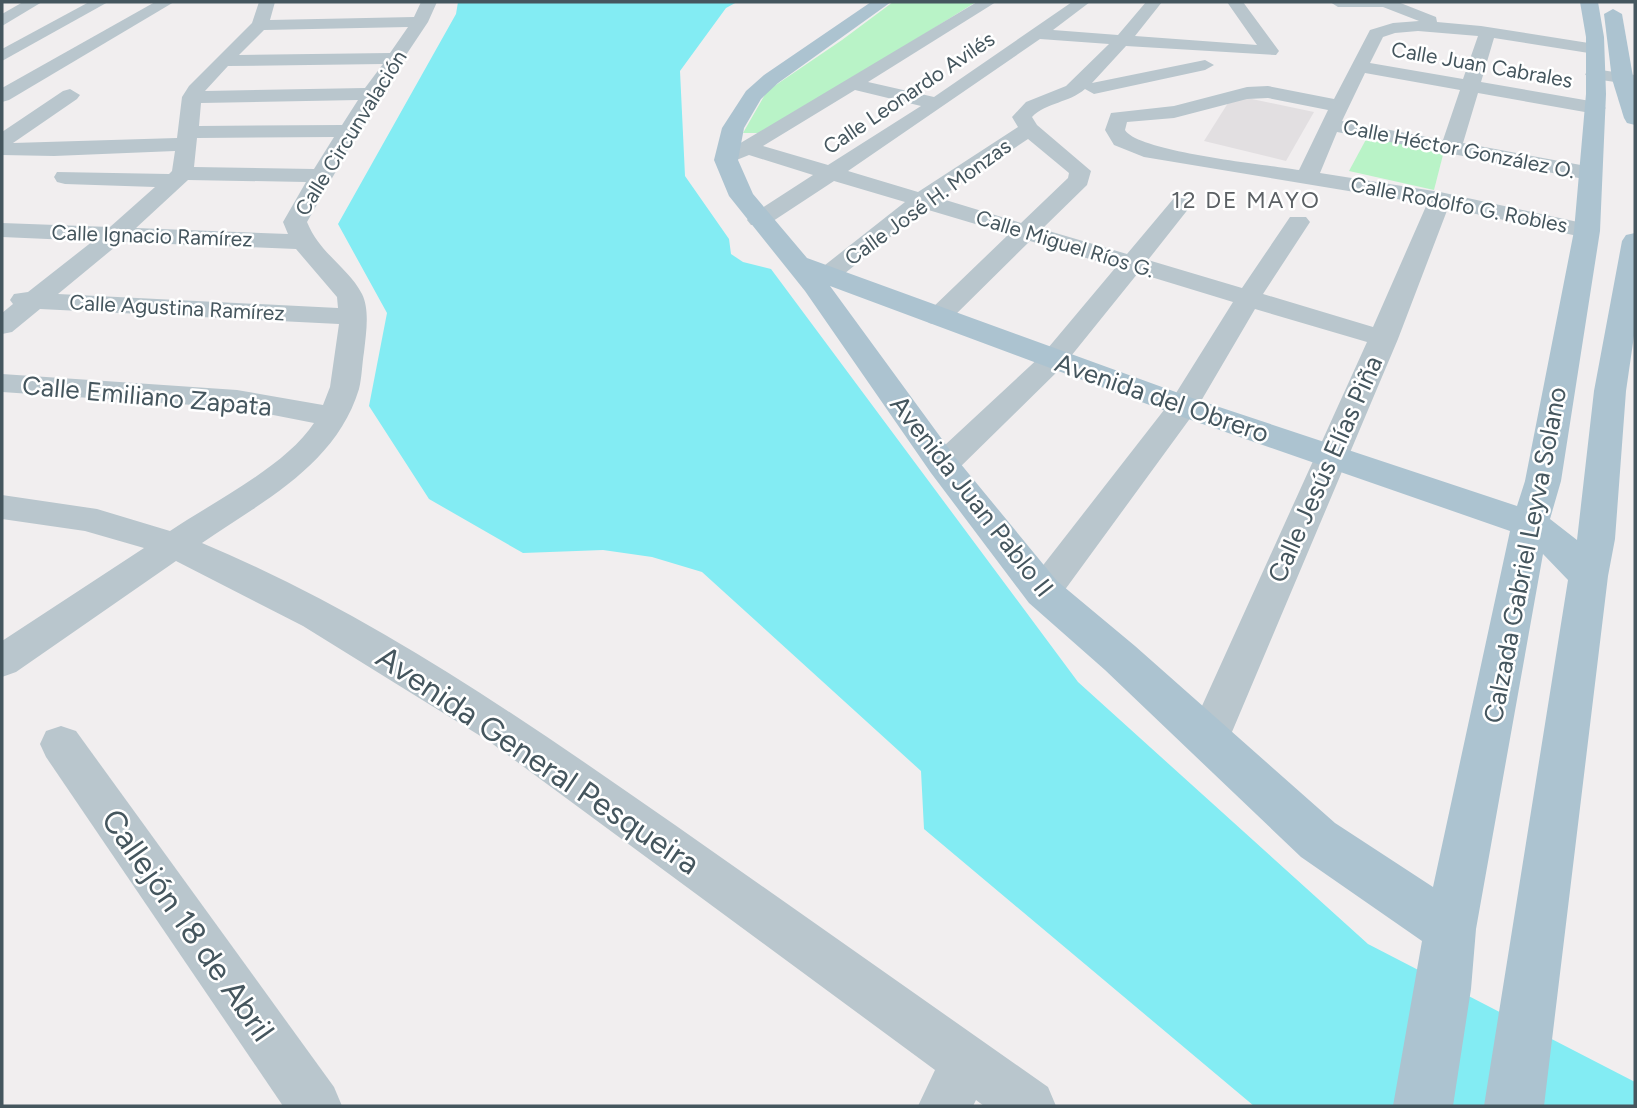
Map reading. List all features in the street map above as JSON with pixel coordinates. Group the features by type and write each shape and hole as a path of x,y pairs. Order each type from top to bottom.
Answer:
{"main road":[{"path":"736,154 733,128 753,95 771,79 882,2"},
{"name":"Calzada Gabriel Leyva Solano","path":"1423,1106 1443,989 1450,929 1530,524 1543,481 1587,231 1595,81 1589,2"},
{"path":"1609,2 1631,95"},
{"name":"Avenida Juan Pablo II","path":"736,154 732,180 759,220 813,275 943,465 1043,592 1120,658 1318,840 1450,929"},
{"name":"Calzada Gabriel Leyva Solano","path":"1514,1106 1588,576 1596,538 1610,391 1635,241"},
{"name":"Avenida del Obrero","path":"813,275 1183,406 1530,524 1560,547 1588,576"}],"street":[{"path":"2,21 34,2"},
{"path":"2,56 100,2"},
{"path":"2,96 166,2"},
{"path":"2,326 114,236 179,177 188,138 192,97 198,86 260,25 267,2"},
{"path":"736,154 988,2"},
{"name":"Calle Leonardo Avilés","path":"759,220 937,104 1082,2"},
{"path":"1086,86 1154,2"},
{"path":"1037,34 1250,51 1270,50 1235,2"},
{"path":"1338,2 1385,2 1439,26"},
{"path":"260,25 424,12"},
{"name":"Calle Circunvalación","path":"2,661 293,465 317,442 333,417 345,387 353,317 350,296 303,242 295,222 320,176 424,12"},
{"path":"1307,177 1334,115 1376,34 1382,30 1406,25 1439,26 1487,34 1631,95"},
{"path":"1451,148 1487,34"},
{"path":"226,61 397,58"},
{"path":"2,63 55,65"},
{"path":"1086,86 1205,65"},
{"name":"Calle Juan Cabrales","path":"1360,67 1470,86 1595,81"},
{"path":"853,84 937,104"},
{"name":"Calle Rodolfo G. Robles","path":"1086,86 1118,117 1115,130 1121,141 1142,151 1440,198 1587,231"},
{"name":"Calle José H. Monzas","path":"813,275 922,201 1025,123 1026,110 1039,101 1086,86"},
{"name":"Calle Héctor González O.","path":"1118,117 1174,112 1247,93 1269,92 1334,115 1451,148 1589,173"},
{"path":"2,142 70,94"},
{"path":"192,97 371,94"},
{"path":"937,317 1081,176 1080,171 1025,123"},
{"path":"2,149 54,150 188,138 351,131"},
{"name":"Calle Miguel Ríos G.","path":"736,154 832,173 1384,339"},
{"path":"65,177 320,176"},
{"name":"Calle Jesús Elías Piña","path":"1208,739 1329,456 1384,339 1440,198"},
{"path":"943,465 1053,360 1182,203"},
{"path":"1043,592 1183,406 1248,298 1298,222"},
{"name":"Calle Ignacio Ramírez","path":"2,230 303,242"},
{"name":"Calle Agustina Ramírez","path":"2,299 353,317"},
{"name":"Calle Emiliano Zapata","path":"2,383 237,399 333,417"},
{"name":"Avenida General Pesqueira","path":"2,507 99,521 210,561 310,611 429,680 505,729 956,1084 1030,1106"},
{"name":"Callejón 18 de Abril","path":"61,744 316,1106"}],"shaded area":[{"path":"1233,95 1314,112 1286,161 1204,141"}],"green space":[{"path":"893,2 976,2 765,133 743,133 767,91"},
{"path":"1370,132 1445,147 1434,190 1349,171"}],"water":[{"path":"458,2 737,2 726,8 680,71 685,176 729,239 731,254 743,262 771,269 1078,682 1368,944 1635,1082 1635,1106 1254,1106 924,829 921,771 702,572 652,557 603,550 523,553 429,499 369,406 387,313 338,224 456,14"}],"district":[{"name":"12 DE MAYO","path":"1246,200"}]}
